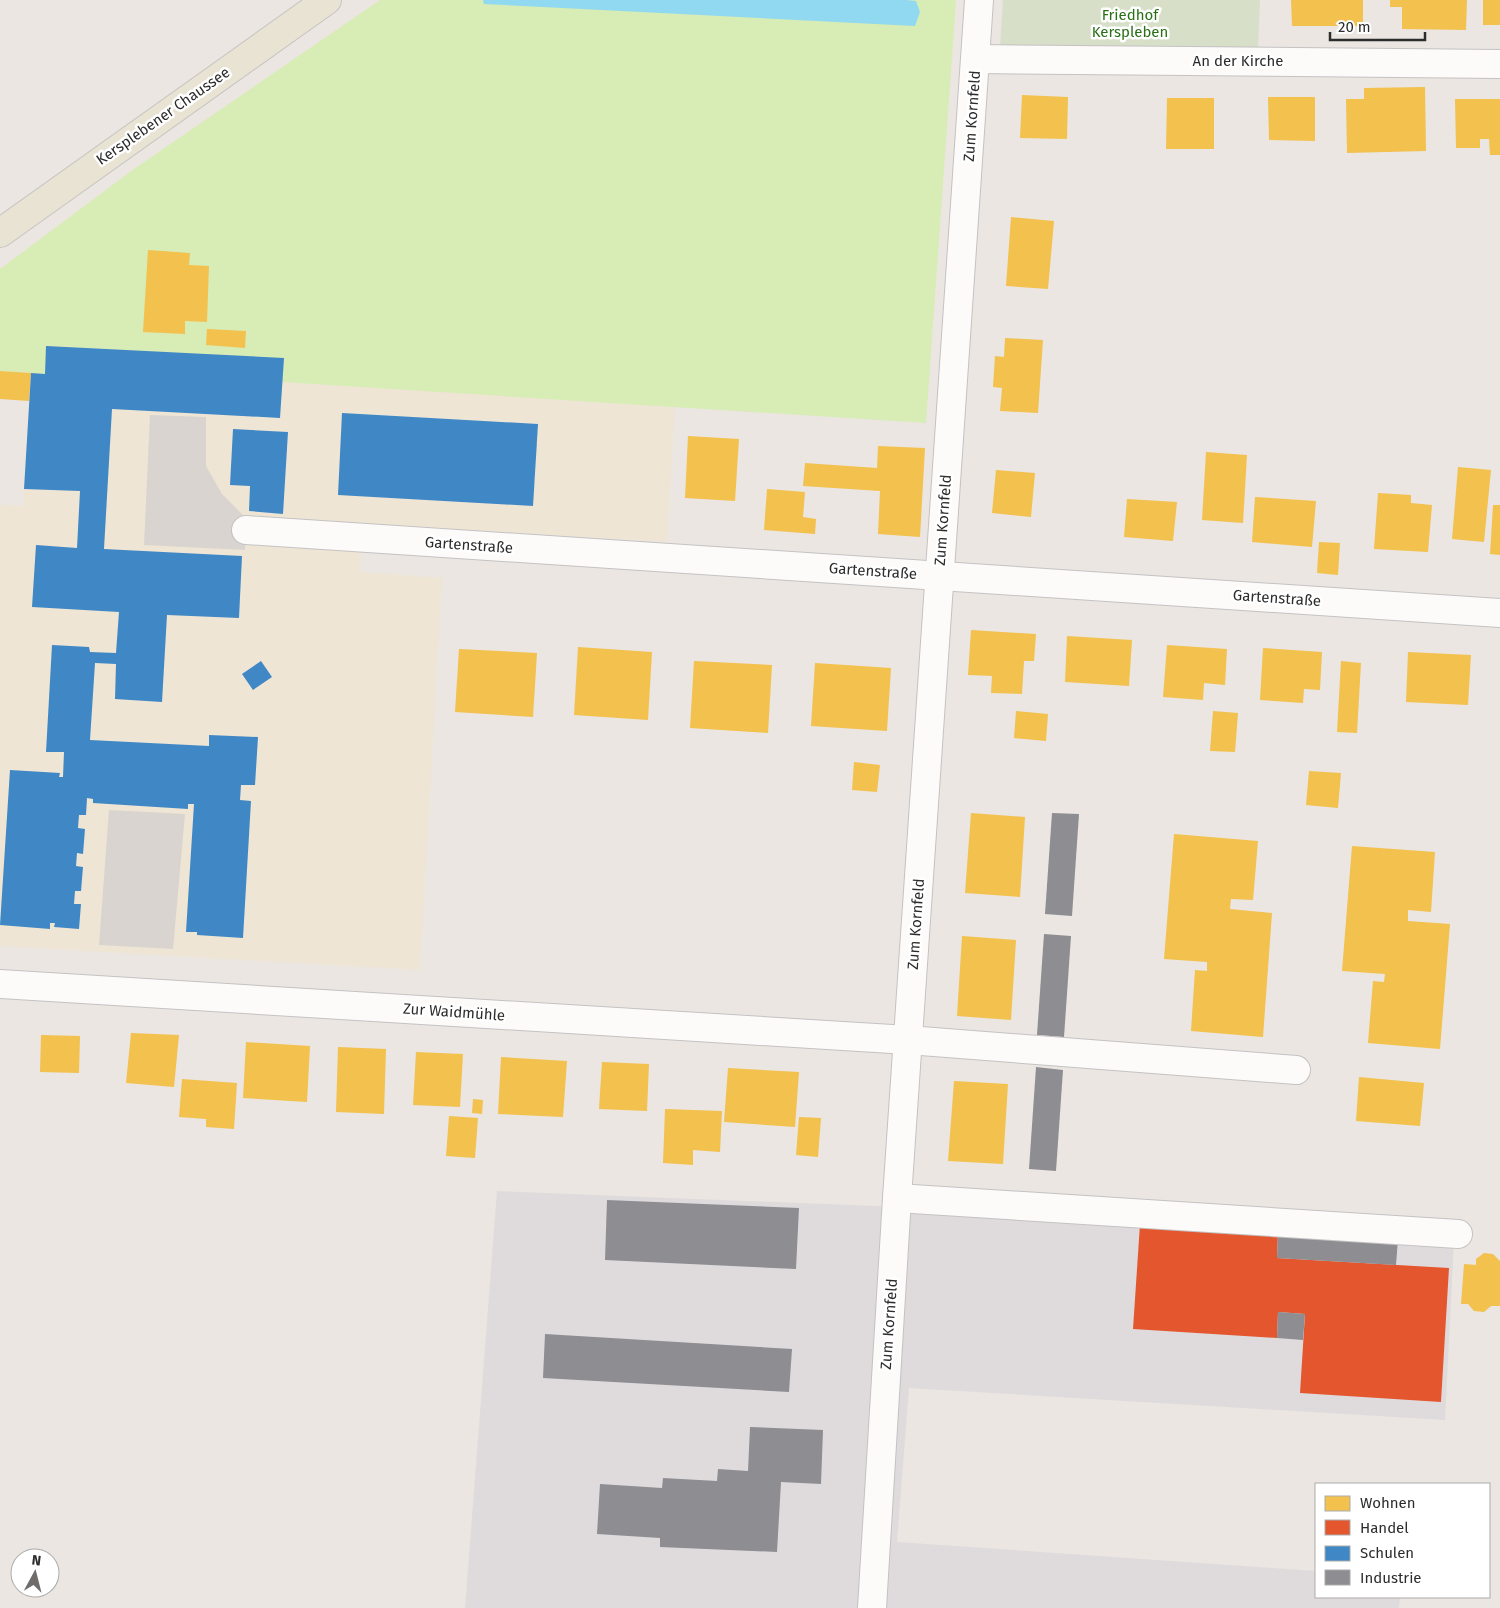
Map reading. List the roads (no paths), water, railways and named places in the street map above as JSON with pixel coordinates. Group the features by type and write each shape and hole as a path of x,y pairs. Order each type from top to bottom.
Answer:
{"main road":[{"name":"Kersplebener Chaussee","path":"0,233 327,0"}],"street":[{"name":"Zum Kornfeld","path":"872,1608 897,1198 979,0"},
{"name":"An der Kirche","path":"976,59 1500,64"},
{"name":"Gartenstraße","path":"246,530 1500,613"},
{"name":"Zur Waidmühle","path":"0,984 908,1040"},
{"path":"908,1040 1296,1070"},
{"path":"897,1198 1458,1234"}],"water":[{"path":"483,0 906,0 916,1 920,12 915,26 484,4"}],"park label":[{"name":"Friedhof Kerspleben","path":"1130,24"}]}
